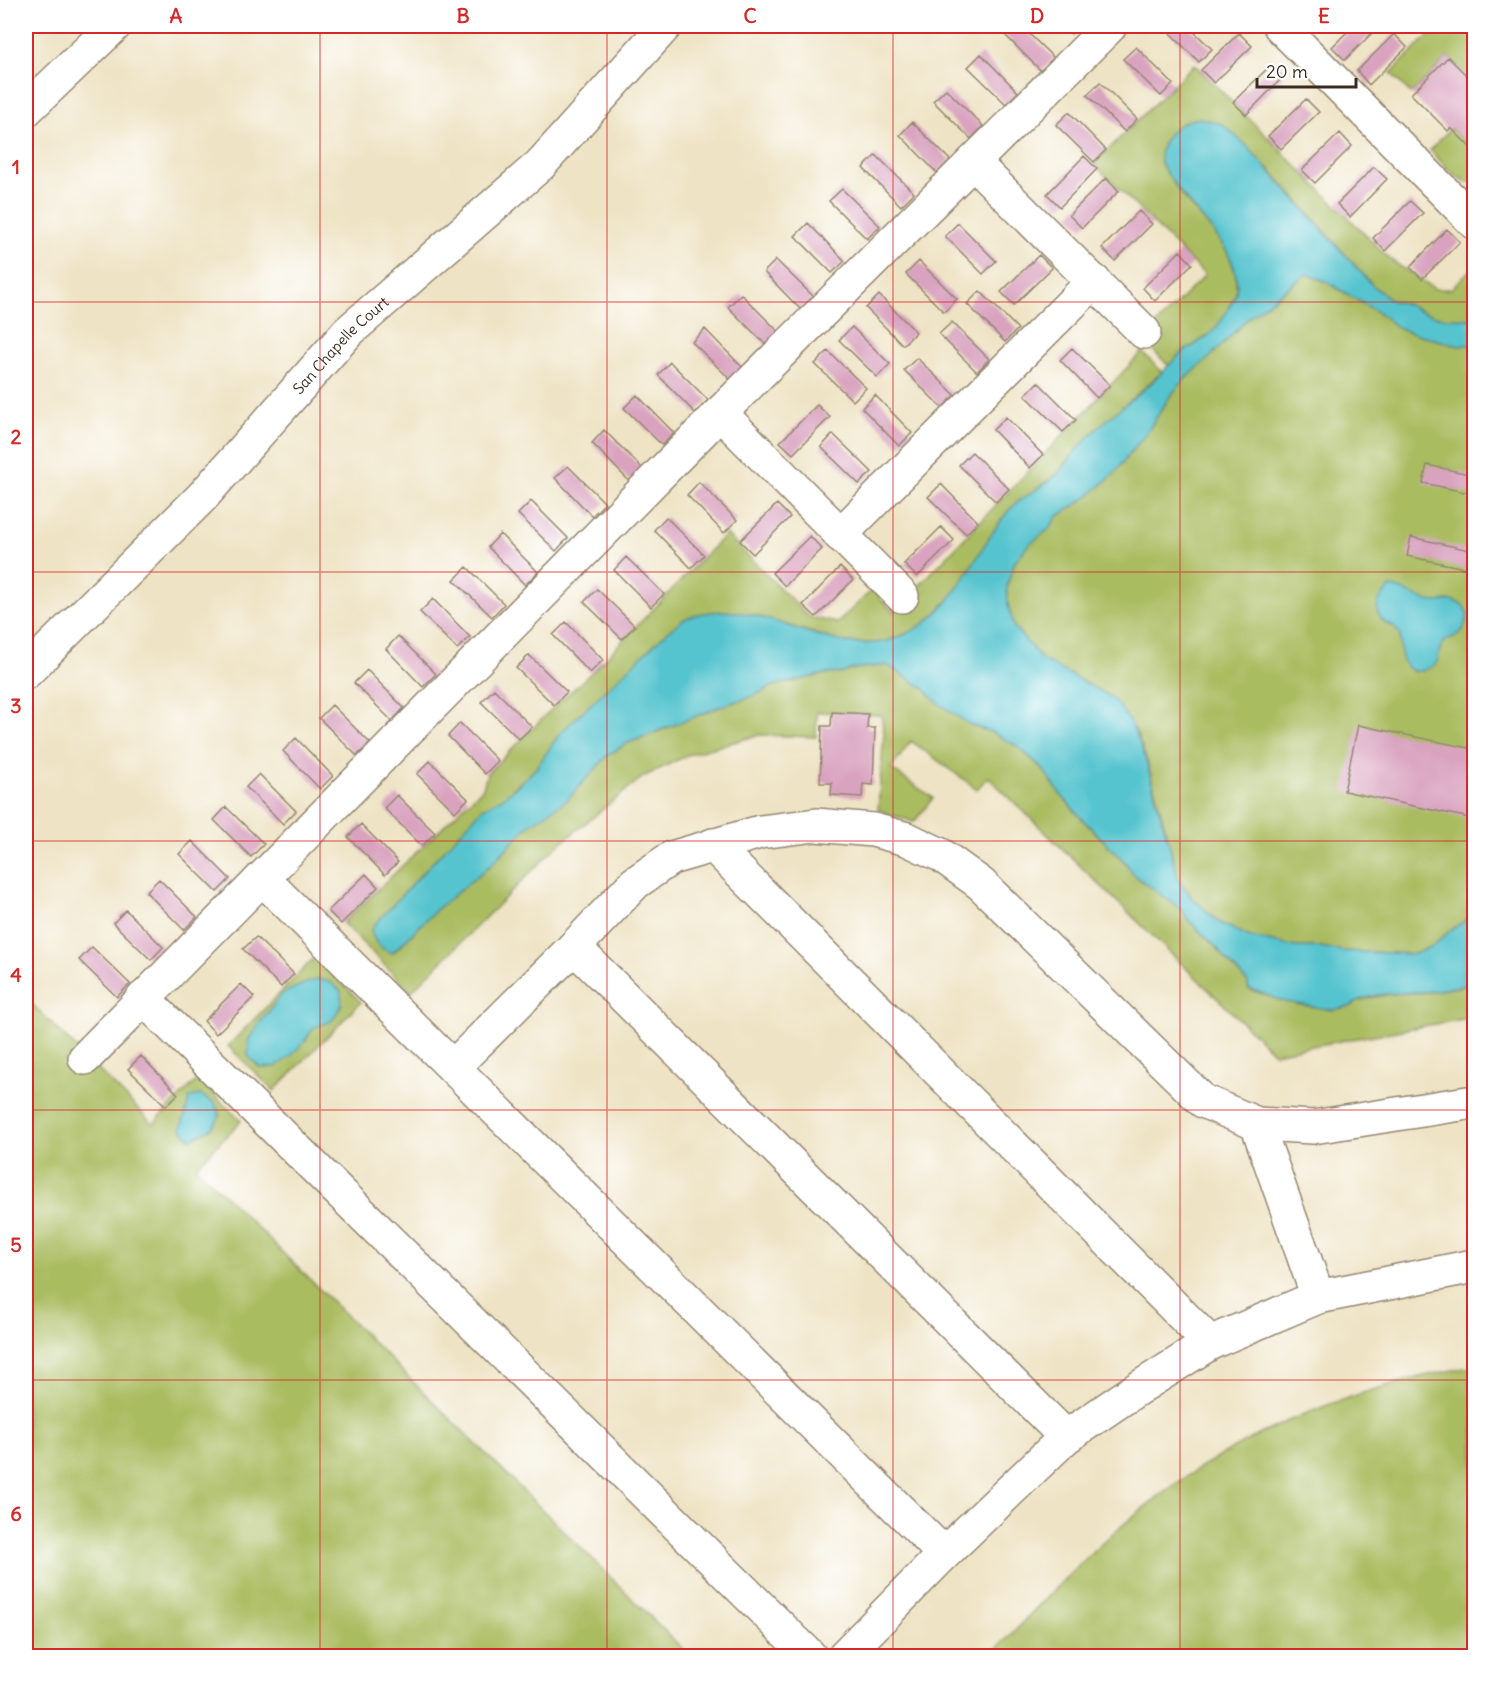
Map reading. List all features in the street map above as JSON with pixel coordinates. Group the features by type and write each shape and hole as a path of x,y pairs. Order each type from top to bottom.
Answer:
{"street":[{"path":"26,110 114,26"},
{"name":"San Chapelle Court","path":"26,672 202,497 348,332 540,165 665,26"},
{"path":"85,1058 720,412 1110,26"},
{"path":"1280,26 1474,222"},
{"path":"973,162 1144,332"},
{"path":"840,535 1094,281"},
{"path":"720,412 902,597"},
{"path":"453,1067 635,883 671,858 760,832 816,825 873,830 907,839 941,855 981,884 1203,1101 1257,1124 1313,1127 1474,1102"},
{"path":"713,845 1210,1343"},
{"path":"262,878 944,1554"},
{"path":"574,947 1066,1437"},
{"path":"143,998 810,1656"},
{"path":"1257,1124 1318,1297"},
{"path":"844,1656 944,1554 1066,1437 1210,1343 1318,1297 1474,1266"}],"green space":[{"path":"1438,26 1474,26 1474,68 1467,76 1448,57 1411,94 1391,73"},
{"path":"1194,64 1392,261 1435,289 1451,289 1474,266 1474,319 1445,318 1425,313 1393,301 1375,288 1268,167 1174,184 1213,230 1228,253 1236,274 1236,293 1226,314 1213,332 1176,357 1169,366 1142,339 1205,275 1094,164"},
{"path":"1451,128 1471,148 1474,145 1474,183 1455,175 1430,150"},
{"path":"1307,274 1325,281 1381,314 1399,329 1459,346 1474,344 1474,915 1434,945 1415,954 1296,947 1250,937 1220,923 1192,898 1177,877 1147,761 1136,731 1111,697 1041,659 1014,627 1008,605 1007,585 1015,561 1029,544 1048,530 1058,516 1086,498 1113,475 1149,429 1170,396 1187,377 1250,316"},
{"path":"1142,352 1162,372 1103,424 1059,472 1012,507 953,595 916,630 879,644 842,642 751,614 561,732 536,768 419,876 393,953 437,909 492,864 528,826 567,800 608,755 626,744 753,696 773,686 825,674 842,673 852,669 887,665 925,689 938,703 970,725 991,732 1017,746 1042,768 1061,795 1125,862 1134,875 1182,910 1190,922 1248,983 1248,989 1285,1002 1356,1001 1390,994 1431,992 1474,984 1474,1017 1274,1053 988,777 977,789 911,741 891,769 933,798 914,822 878,810 884,732 881,715 817,712 816,737 759,735 690,754 643,777 556,847 411,992 343,923 483,788 487,774 592,672 726,534 809,617 837,623 872,590 894,612"},
{"path":"315,957 361,1002 274,1091 228,1046"},
{"path":"26,998 153,1124 198,1079 241,1121 196,1167 690,1656 26,1656"},
{"path":"1474,1367 1474,1656 990,1656 1067,1577 1116,1531 1146,1506 1211,1461 1279,1425 1352,1396 1422,1377"}],"water":[{"path":"1200,118 1222,124 1245,144 1375,288 1393,301 1425,313 1445,318 1474,319 1474,344 1459,346 1399,329 1381,314 1325,281 1307,274 1250,316 1187,377 1170,396 1149,429 1113,475 1086,498 1058,516 1048,530 1029,544 1015,561 1007,585 1008,605 1014,627 1041,659 1111,697 1121,708 1142,748 1177,877 1192,898 1220,923 1250,937 1296,947 1415,954 1434,945 1474,915 1474,984 1433,991 1367,997 1352,1006 1333,1010 1285,1002 1248,988 1248,983 1190,922 1182,910 1134,875 1125,862 1061,795 1042,768 1017,746 991,732 970,725 938,703 925,689 887,665 852,669 842,673 825,674 773,686 753,696 626,744 608,755 567,800 528,826 492,864 437,909 392,953 378,945 371,931 375,924 483,808 516,787 536,768 561,732 665,634 684,619 711,612 738,612 765,618 818,636 845,642 872,643 899,637 919,627 936,613 950,598 1010,509 1060,472 1075,452 1101,425 1146,388 1180,354 1203,340 1222,320 1236,293 1236,277 1232,262 1214,232 1166,171 1160,157 1162,145 1173,130 1188,120"},
{"path":"1392,587 1432,602 1454,601 1463,605 1468,614 1462,631 1442,643 1437,662 1425,670 1411,670 1406,666 1401,655 1400,634 1394,627 1385,623 1378,613 1380,598"},
{"path":"318,979 330,982 341,991 342,1005 332,1021 313,1028 305,1041 290,1057 275,1067 260,1068 248,1056 248,1040 283,993"},
{"path":"200,1095 215,1103 220,1116 212,1128 191,1139 181,1129 190,1097"}],"building":[{"path":"1011,26 1021,26 1054,58 1041,71 1003,33"},
{"path":"1062,26 1079,26 1071,34"},
{"path":"1163,26 1188,26 1212,49 1199,62"},
{"path":"1353,26 1379,26 1345,60 1332,47"},
{"path":"1239,33 1252,46 1214,83 1201,70"},
{"path":"1394,34 1407,47 1369,85 1357,71"},
{"path":"1136,47 1173,84 1161,96 1123,59"},
{"path":"981,54 1018,92 1006,104 968,67"},
{"path":"1448,57 1467,76 1474,68 1474,145 1471,148 1451,128 1448,131 1411,94"},
{"path":"1271,65 1283,77 1246,115 1233,102"},
{"path":"1100,82 1137,119 1125,132 1087,95"},
{"path":"946,89 983,126 971,139 933,101"},
{"path":"1306,99 1319,112 1281,149 1268,136"},
{"path":"1069,112 1106,150 1094,162 1056,125"},
{"path":"912,122 950,160 937,173 900,135"},
{"path":"1340,133 1352,146 1315,183 1302,170"},
{"path":"876,155 914,193 901,206 863,168"},
{"path":"1084,156 1097,169 1060,207 1047,194"},
{"path":"1374,167 1387,179 1350,217 1337,204"},
{"path":"1106,178 1119,191 1082,228 1069,215"},
{"path":"842,189 880,226 867,239 829,201"},
{"path":"1410,201 1423,213 1385,251 1373,238"},
{"path":"1139,211 1152,224 1115,261 1102,248"},
{"path":"808,223 845,261 832,273 795,236"},
{"path":"958,223 996,261 983,274 945,236"},
{"path":"1447,229 1460,242 1422,279 1410,267"},
{"path":"1180,251 1192,264 1155,301 1143,288"},
{"path":"1039,255 1052,268 1014,305 1001,292"},
{"path":"776,260 814,297 801,310 764,272"},
{"path":"919,261 957,299 944,312 906,274"},
{"path":"980,291 1018,329 1005,342 967,304"},
{"path":"741,294 779,332 766,345 728,307"},
{"path":"879,295 916,332 903,345 866,308"},
{"path":"952,322 989,359 977,372 939,334"},
{"path":"852,327 890,364 877,377 839,340"},
{"path":"705,329 742,367 730,379 692,342"},
{"path":"1072,348 1110,385 1097,398 1060,360"},
{"path":"828,351 866,388 853,401 815,364"},
{"path":"917,358 955,395 942,408 904,370"},
{"path":"670,362 708,400 695,413 658,375"},
{"path":"1038,382 1076,420 1063,432 1025,395"},
{"path":"637,395 674,433 662,445 624,408"},
{"path":"875,395 912,433 899,446 862,408"},
{"path":"817,405 830,417 793,454 780,442"},
{"path":"1006,417 1043,455 1030,468 993,430"},
{"path":"604,430 642,468 629,481 592,443"},
{"path":"833,434 872,472 859,484 821,447"},
{"path":"972,452 1009,489 996,502 959,465"},
{"path":"1427,465 1474,475 1474,494 1423,483"},
{"path":"568,466 605,503 592,516 555,478"},
{"path":"699,482 737,520 724,533 687,495"},
{"path":"941,484 978,522 966,534 928,497"},
{"path":"531,501 568,538 556,551 518,514"},
{"path":"777,504 790,517 753,554 740,541"},
{"path":"666,517 704,555 691,568 654,530"},
{"path":"941,527 954,540 917,577 904,564"},
{"path":"500,534 538,572 525,585 488,547"},
{"path":"810,536 822,549 785,586 772,573"},
{"path":"1411,537 1474,551 1474,570 1407,556"},
{"path":"626,557 664,594 651,607 614,570"},
{"path":"467,567 504,604 492,617 454,580"},
{"path":"840,567 853,580 816,617 803,605"},
{"path":"597,589 635,626 622,639 584,602"},
{"path":"433,599 470,637 457,649 420,612"},
{"path":"566,622 603,660 590,673 553,635"},
{"path":"398,636 436,674 423,687 386,649"},
{"path":"529,655 567,692 554,705 516,668"},
{"path":"367,670 404,708 392,721 354,683"},
{"path":"494,689 532,727 519,739 481,702"},
{"path":"332,705 370,743 357,756 319,718"},
{"path":"832,712 868,714 867,728 875,728 873,785 863,784 862,797 831,795 832,783 820,783 822,726 831,726"},
{"path":"460,723 498,761 485,774 448,736"},
{"path":"1358,725 1474,749 1474,819 1344,791"},
{"path":"296,738 333,776 320,789 283,751"},
{"path":"430,761 468,799 455,812 417,774"},
{"path":"259,774 296,811 283,824 246,787"},
{"path":"397,795 435,833 422,846 384,808"},
{"path":"226,807 264,844 251,857 214,820"},
{"path":"361,824 398,862 385,875 348,837"},
{"path":"192,841 230,879 217,892 179,854"},
{"path":"366,874 378,887 341,924 328,911"},
{"path":"159,879 197,917 184,930 146,892"},
{"path":"126,910 163,947 151,960 113,923"},
{"path":"256,937 294,974 281,987 243,949"},
{"path":"92,947 130,984 117,997 79,960"},
{"path":"241,984 254,997 216,1034 204,1021"},
{"path":"141,1056 178,1094 166,1106 128,1069"}]}
